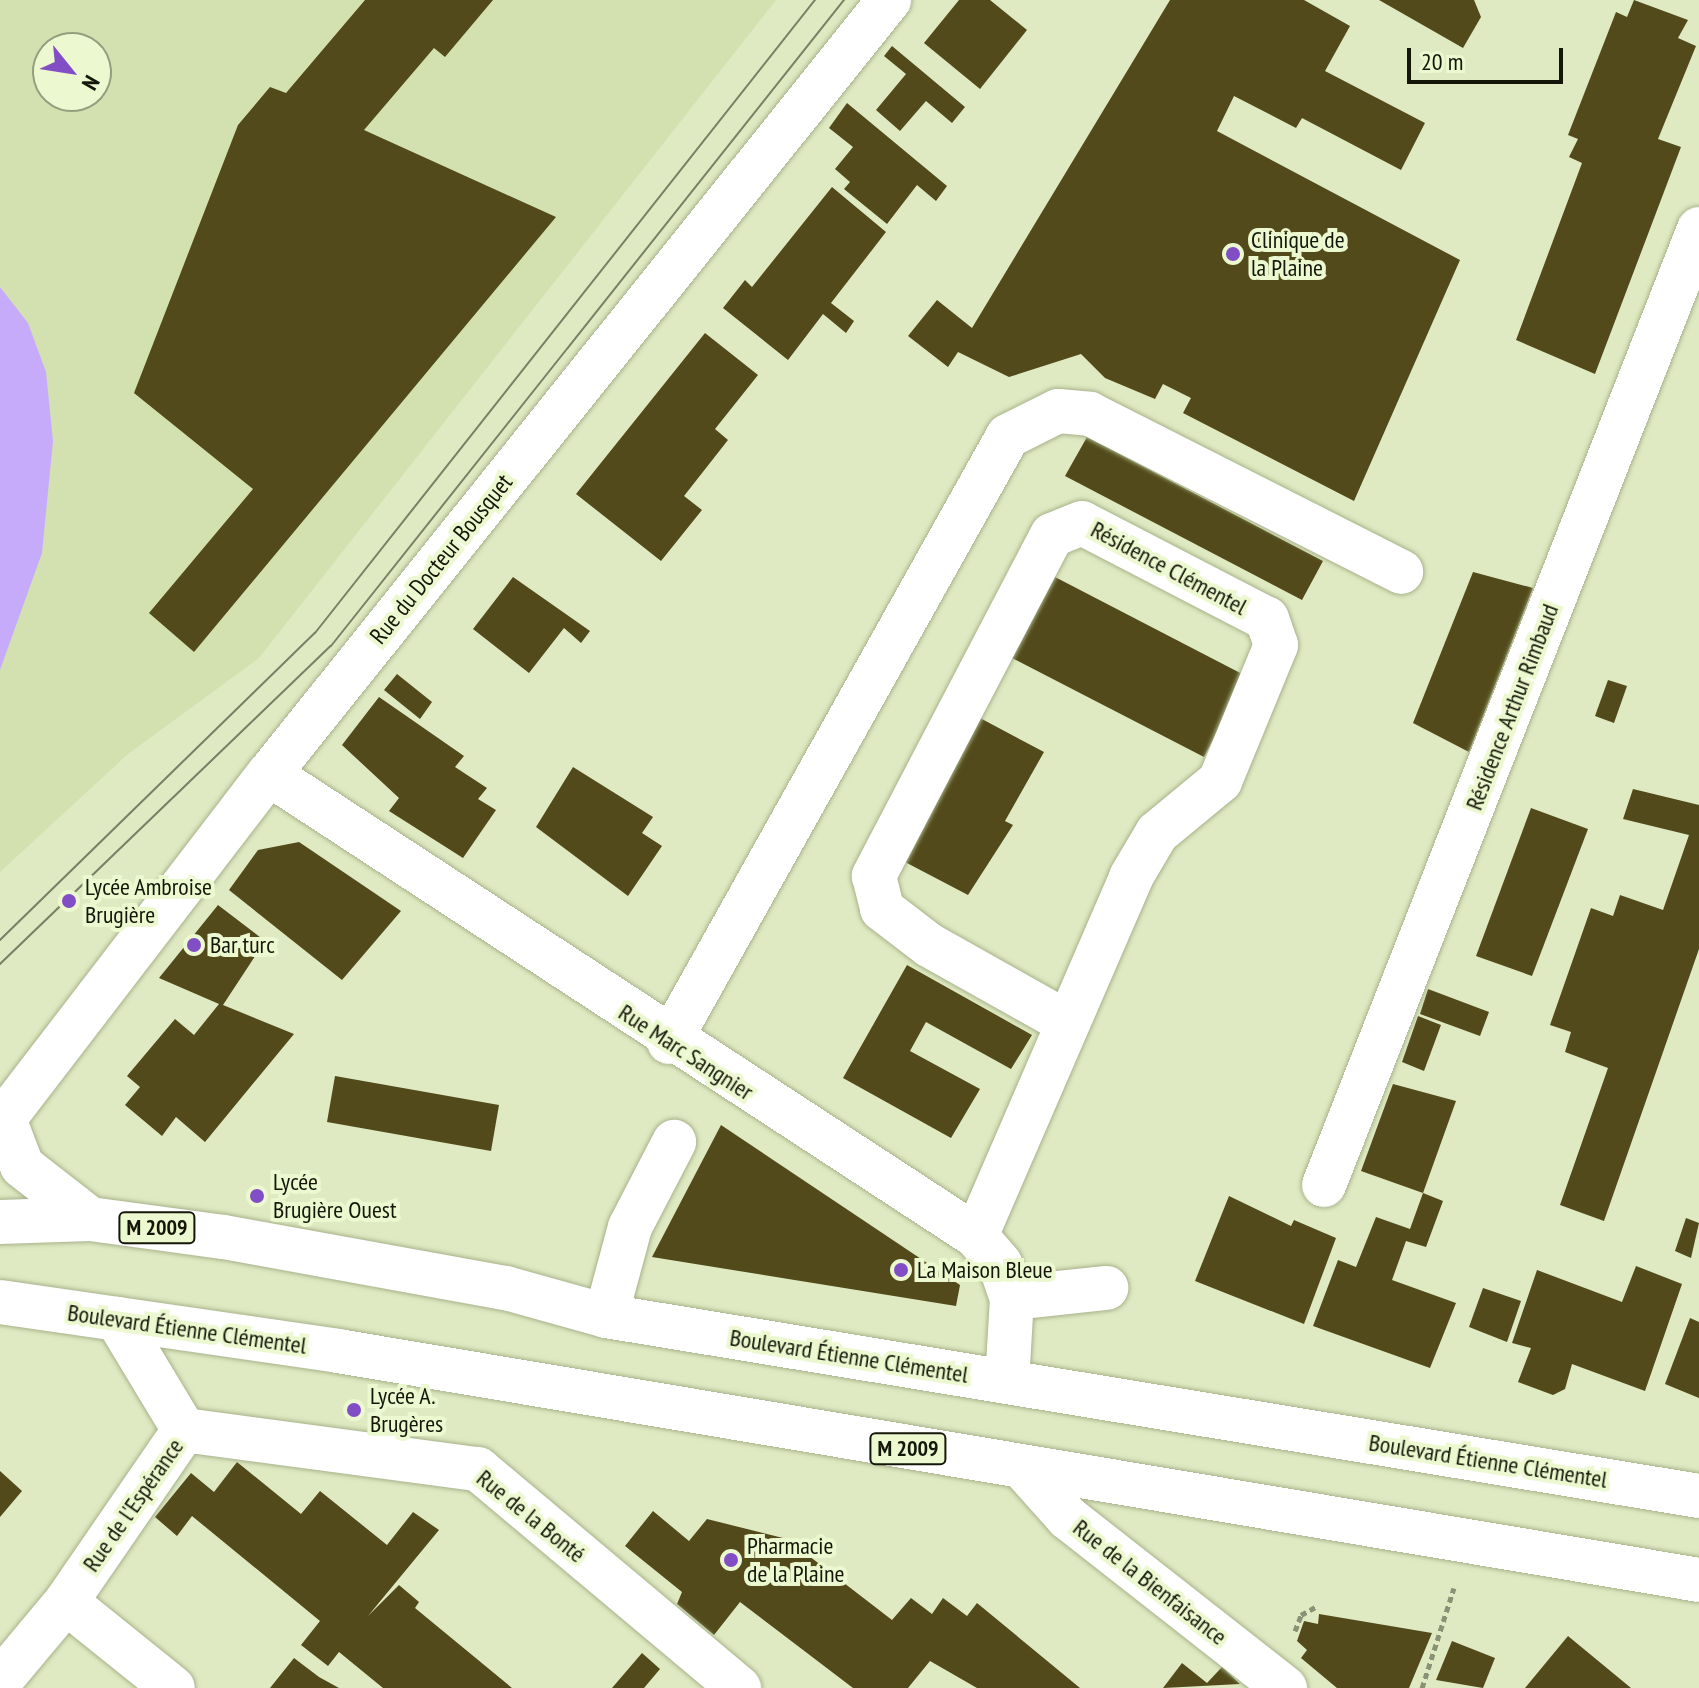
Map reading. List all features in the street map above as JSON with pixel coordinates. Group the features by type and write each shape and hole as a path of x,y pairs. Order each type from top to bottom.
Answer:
{"street":[{"name":"Rue du Docteur Bousquet","path":"2,1121 269,774 889,0"},
{"name":"Résidence Arthur Rimbaud","path":"1324,1185 1699,229"},
{"path":"669,1042 1008,436 1058,411 1090,414 1401,572"},
{"name":"Résidence Clémentel","path":"976,1236 1068,1023 1157,833 1220,781 1276,645 1267,619 1082,523 1052,535 874,876 882,909 929,945 1068,1023"},
{"name":"Rue Marc Sangnier","path":"269,774 669,1042 976,1236 1000,1264 1012,1298 1007,1382"},
{"path":"2,1121 22,1166 90,1219"},
{"path":"606,1316 630,1227 674,1142"},
{"name":"Boulevard Étienne Clémentel","path":"0,1222 90,1219 506,1288 606,1316 1699,1496"},
{"path":"1012,1298 1106,1288"},
{"name":"Boulevard Étienne Clémentel","path":"0,1302 1699,1580"},
{"name":"Rue de l'Espérance","path":"0,1681 66,1602 184,1430 117,1319"},
{"name":"Rue de la Bonté","path":"184,1430 478,1469 739,1688"},
{"name":"Rue de la Bienfaisance","path":"1024,1469 1068,1518 1285,1688"},
{"path":"66,1602 173,1688"}],"path":[{"path":"1422,1688 1444,1635 1465,1540"},
{"path":"1295,1631 1301,1615 1317,1606"}],"shaded area":[{"path":"0,0 776,0 259,658 128,754 0,872"},
{"path":"0,287 28,323 46,372 53,441 42,553 0,670"}],"building":[{"path":"365,0 493,0 445,57 434,48 364,130 556,217 194,652 149,613 253,489 134,393 238,125 270,87 286,93"},
{"path":"959,0 990,0 1027,30 980,89 924,43"},
{"name":"Clinique de la Plaine","path":"1170,0 1304,0 1350,26 1325,71 1425,123 1401,170 1302,118 1296,128 1234,96 1217,131 1460,260 1354,501 1183,413 1191,398 1163,384 1155,399 1105,378 1081,354 1009,377 958,352 948,367 908,336 937,300 972,328"},
{"path":"1379,0 1474,0 1481,17 1463,48"},
{"path":"1634,0 1688,20 1678,38 1696,46 1658,139 1681,147 1595,374 1516,340 1582,163 1569,157 1578,139 1568,135 1616,12 1627,17"},
{"path":"892,46 965,107 952,123 926,101 900,131 876,110 906,74 884,56"},
{"path":"847,103 947,186 936,201 917,185 887,224 844,189 850,182 835,169 853,147 829,128"},
{"path":"832,187 886,232 831,303 854,321 846,333 823,314 788,360 723,308 745,280 752,287"},
{"path":"705,333 758,375 715,429 728,440 684,496 702,510 661,561 576,494"},
{"path":"1087,437 1323,561 1302,600 1065,476"},
{"path":"1473,572 1533,588 1469,752 1413,723"},
{"path":"513,577 590,631 581,643 564,628 529,673 473,629"},
{"path":"1055,577 1246,676 1204,757 1012,658"},
{"path":"397,674 432,702 420,719 384,690"},
{"path":"1608,680 1627,686 1614,723 1595,716"},
{"path":"379,697 464,756 455,767 487,788 478,799 496,810 463,858 389,811 399,798 342,745"},
{"path":"980,718 1044,752 1005,821 1013,825 968,895 905,862"},
{"path":"573,767 653,817 642,833 662,846 628,896 536,827"},
{"path":"1633,789 1699,805 1699,949 1604,1221 1560,1205 1608,1068 1565,1052 1571,1032 1550,1025 1591,908 1613,916 1620,895 1663,910 1689,835 1623,819"},
{"path":"1531,808 1588,829 1532,976 1476,956"},
{"path":"299,842 401,911 342,980 229,890 258,850"},
{"path":"218,905 265,941 223,1005 294,1034 205,1142 176,1117 162,1136 125,1105 140,1087 127,1076 175,1019 194,1035 219,1004 159,978"},
{"path":"907,965 1032,1035 1011,1069 926,1022 910,1051 980,1089 951,1138 843,1078"},
{"path":"1428,989 1489,1012 1480,1036 1420,1014"},
{"path":"1418,1016 1441,1025 1424,1071 1402,1062"},
{"path":"335,1076 499,1105 491,1151 327,1122"},
{"path":"1393,1084 1456,1101 1423,1193 1361,1171"},
{"path":"721,1125 960,1285 956,1306 652,1257"},
{"path":"1423,1193 1443,1201 1426,1247 1406,1241 1392,1280 1456,1303 1430,1368 1313,1326 1338,1260 1356,1267 1376,1217 1410,1229"},
{"path":"1229,1196 1291,1226 1294,1220 1336,1238 1304,1324 1195,1281"},
{"path":"1686,1218 1699,1223 1691,1258 1675,1251"},
{"path":"1636,1266 1682,1284 1645,1391 1572,1364 1565,1389 1553,1395 1518,1382 1531,1348 1512,1343 1537,1270 1622,1302"},
{"path":"1483,1288 1521,1301 1507,1342 1469,1327"},
{"path":"1690,1318 1699,1322 1699,1398 1665,1384"},
{"path":"237,1462 301,1514 320,1491 387,1545 413,1512 439,1530 368,1616 399,1585 419,1602 415,1608 512,1688 383,1688 339,1652 328,1666 301,1645 320,1621 192,1516 177,1536 155,1517 191,1473 214,1492"},
{"path":"0,1471 22,1491 0,1517"},
{"path":"653,1511 689,1541 707,1519 787,1539 892,1620 911,1598 932,1614 943,1598 967,1616 977,1603 1080,1688 977,1688 930,1661 908,1688 853,1688 740,1602 714,1635 677,1604 682,1592 625,1546"},
{"path":"1319,1614 1432,1633 1409,1688 1337,1688 1301,1658 1307,1650 1297,1641 1304,1621 1318,1624"},
{"path":"1568,1636 1631,1688 1525,1688"},
{"path":"1452,1641 1495,1658 1483,1688 1436,1680"},
{"path":"642,1653 660,1669 644,1688 612,1688"},
{"path":"294,1658 319,1677 339,1688 270,1688"},
{"path":"1182,1663 1207,1683 1222,1667 1240,1684 1163,1688"}],"tram line":[{"path":"0,940 315,633 815,0"},
{"path":"0,964 331,646 844,0"}],"place":[{"name":"Clinique de la Plaine","path":"1233,254"},
{"name":"Lycée Ambroise Brugière","path":"69,901"},
{"name":"Bar turc","path":"194,945"},
{"name":"Lycée Brugière Ouest","path":"257,1196"},
{"name":"La Maison Bleue","path":"901,1270"},
{"name":"Lycée A. Brugères","path":"354,1410"},
{"name":"Pharmacie de la Plaine","path":"731,1560"}]}
